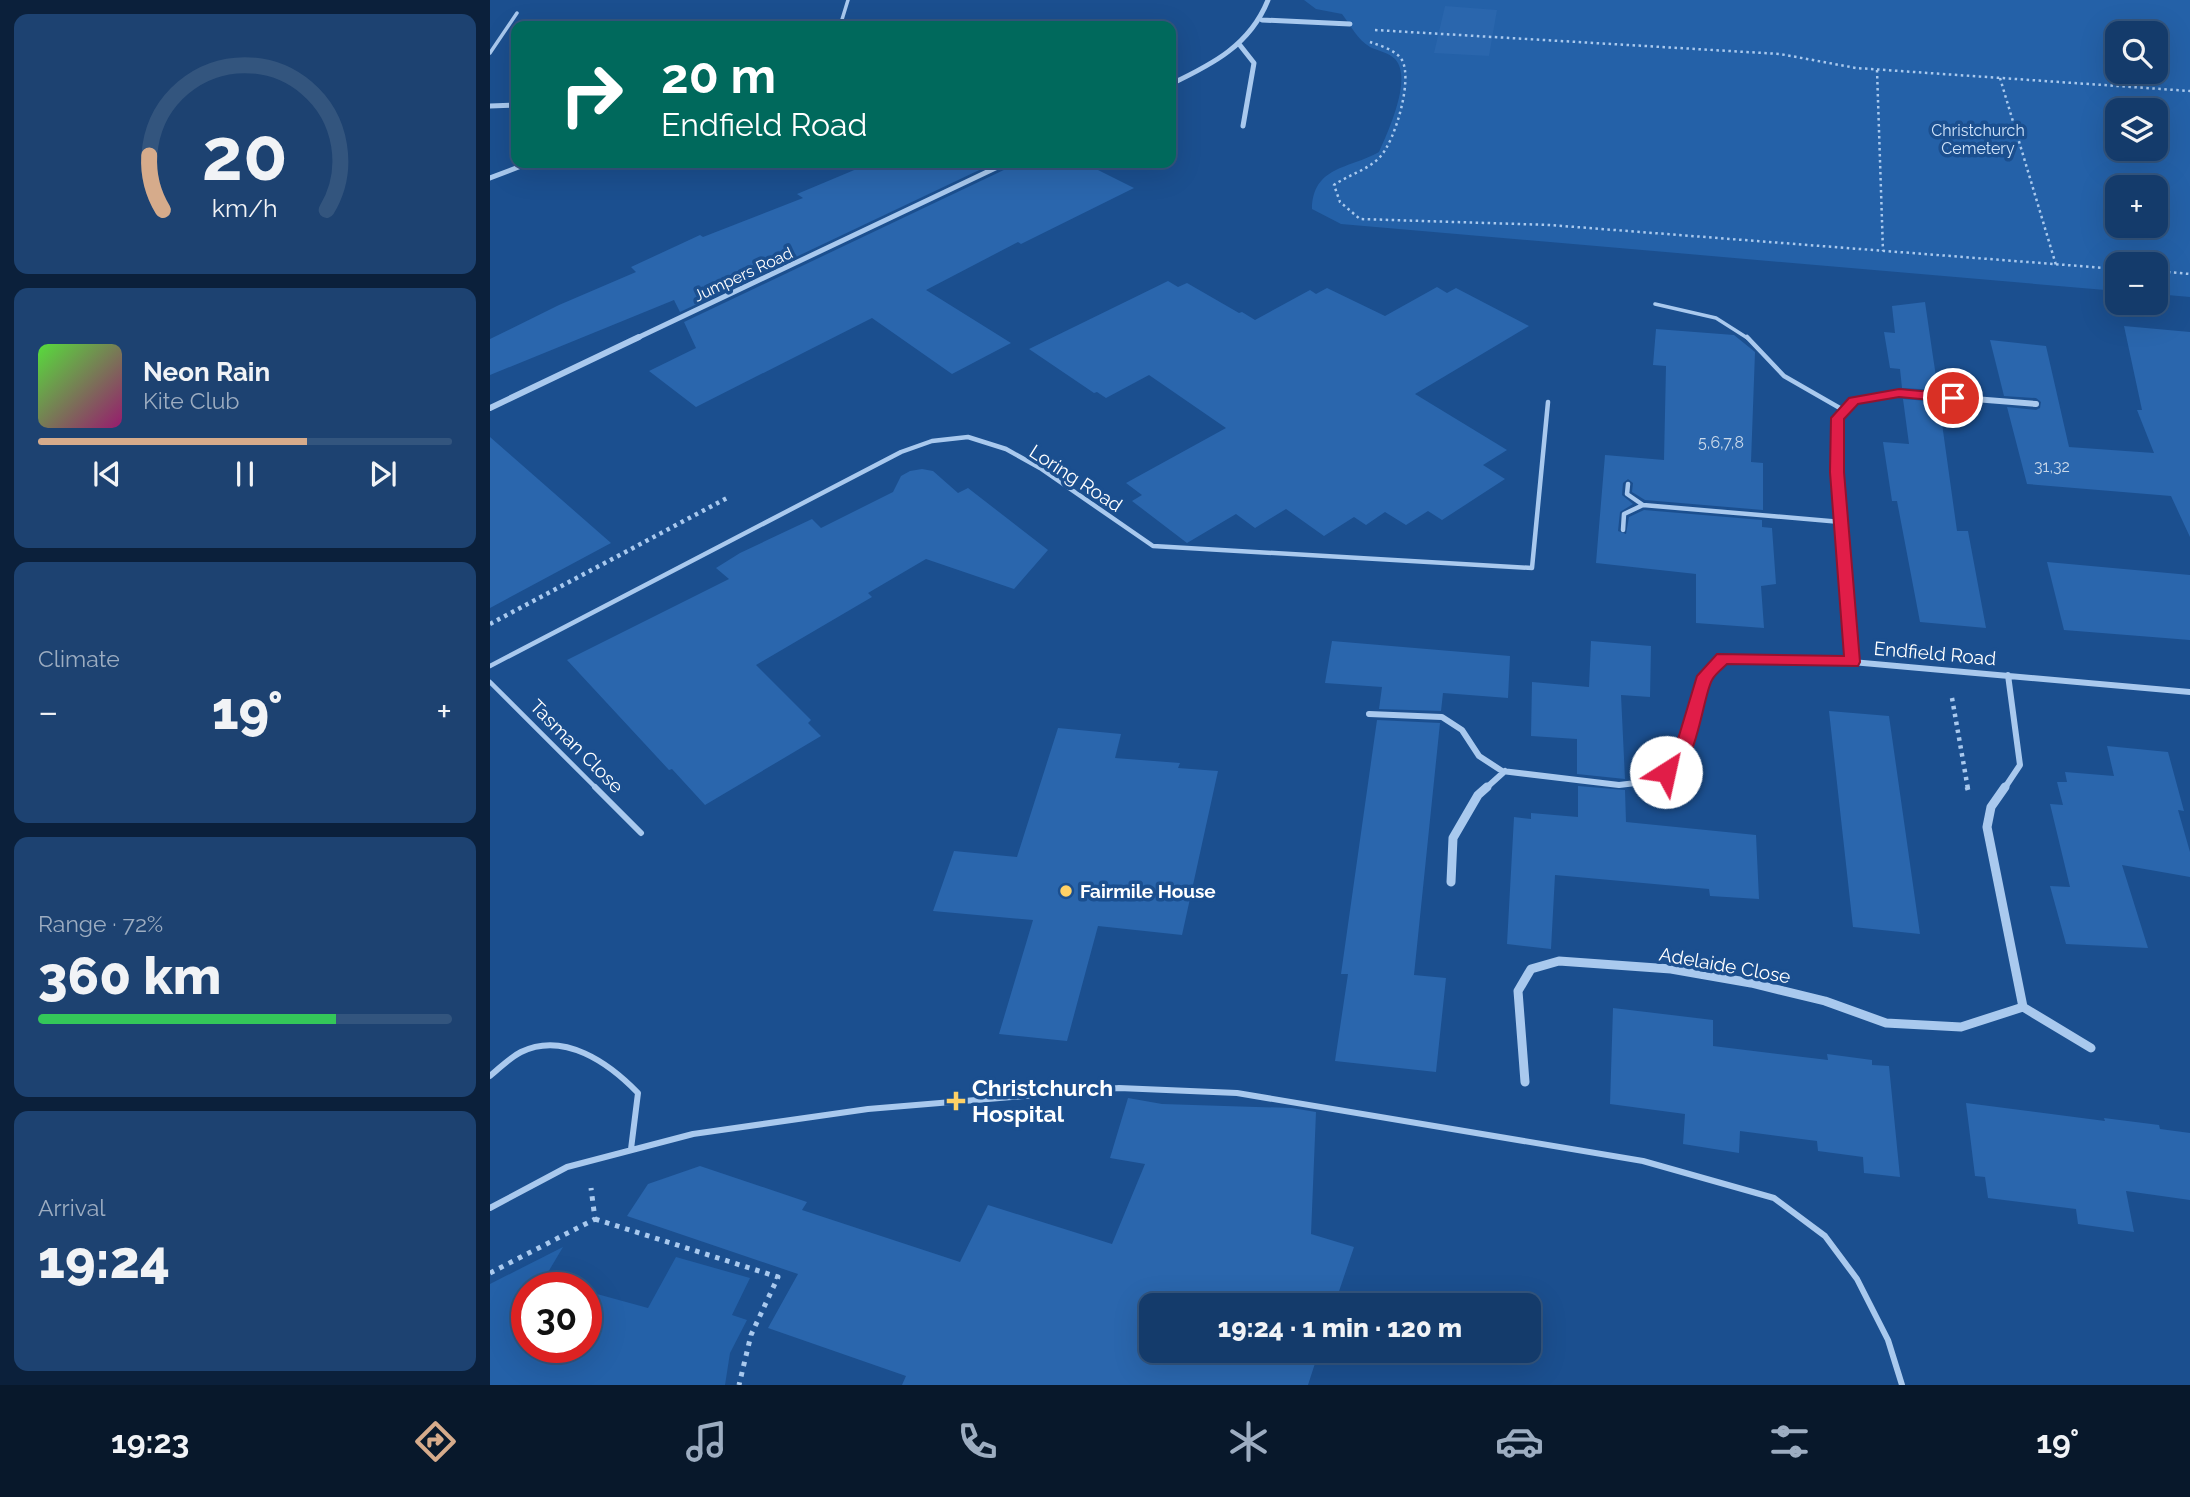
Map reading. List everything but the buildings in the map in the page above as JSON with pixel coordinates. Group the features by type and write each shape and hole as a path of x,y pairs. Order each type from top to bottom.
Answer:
{"street":[{"path":"1176,82 1223,58 1239,44 1262,20 1268,0"},
{"path":"1262,20 1350,24"},
{"path":"1239,44 1254,63 1243,126"},
{"path":"490,106 511,105"},
{"path":"490,178 516,168"},
{"name":"Jumpers Road","path":"490,408 995,168"},
{"path":"1852,662 1836,438 1838,418 1854,401 1899,393 2036,404"},
{"name":"Endfield Road","path":"1369,714 1442,717 1462,730 1479,755 1505,771 1619,785 1653,781 1679,763 1705,676 1723,658 1852,662 2190,692"},
{"path":"2008,675 2020,765 1991,807 1987,827 2023,1007 2091,1048"},
{"path":"1451,882 1453,838 1478,794 1505,771"},
{"name":"Adelaide Close","path":"1525,1082 1518,991 1531,969 1559,961 1671,969 1751,983 1825,1000 1886,1023 1961,1027 2023,1007"}],"lane":[{"path":"842,21 848,0"},
{"path":"512,21 517,13"},
{"path":"490,53 511,22"},
{"path":"1655,304 1716,318 1744,334 1784,376 1845,411"},
{"name":"Loring Road","path":"490,666 901,452 932,441 968,438 1006,449 1040,468 1153,546 1532,568 1548,402"},
{"path":"1628,484 1627,495 1643,505 1841,522"},
{"path":"1623,530 1624,514 1643,505"},
{"name":"Tasman Close","path":"490,682 641,833"},
{"path":"490,1076 524,1051 545,1045 596,1056 619,1071 638,1093 631,1149"},
{"path":"490,1208 567,1167 693,1134 868,1109 1119,1087 1237,1093 1643,1161 1774,1198 1825,1236 1857,1279 1888,1340 1902,1385"}],"path":[{"path":"1350,24 1359,29 1780,54 1877,70 2190,91"},
{"path":"1359,29 1359,34 1368,41 1391,51 1403,60 1406,78 1399,117 1383,155 1334,185 1340,202 1360,219 1550,225 2105,268"},
{"path":"1877,70 1883,251"},
{"path":"2000,78 2056,265"},
{"path":"2168,272 2190,274"},
{"path":"490,624 727,498"},
{"path":"1948,670 1968,790 1991,807"},
{"path":"588,1161 595,1219"},
{"path":"490,1273 595,1219 778,1277 751,1335 739,1385"}],"green space":[{"name":"Christchurch Cemetery","path":"1304,0 2190,0 2190,297 2168,295 2168,252 2105,252 2105,290 1341,224 1312,209 1314,195 1319,184 1335,171 1379,152 1397,105 1401,79 1400,68 1395,59 1365,44 1342,14 1316,9"},
{"path":"563,1247 548,1272 514,1272"},
{"path":"676,1257 750,1278 732,1315 747,1320 730,1353 725,1385 490,1385 490,1284 511,1273 511,1363 602,1363 602,1295 648,1308"}],"place":[{"name":"Fairmile House","path":"1066,891"},
{"name":"Christchurch Hospital","path":"956,1101"}],"route":[{"path":"1666,772 1679,763 1705,676 1723,658 1852,662 1837,472 1838,418 1854,401 1899,393 1953,398"}]}
